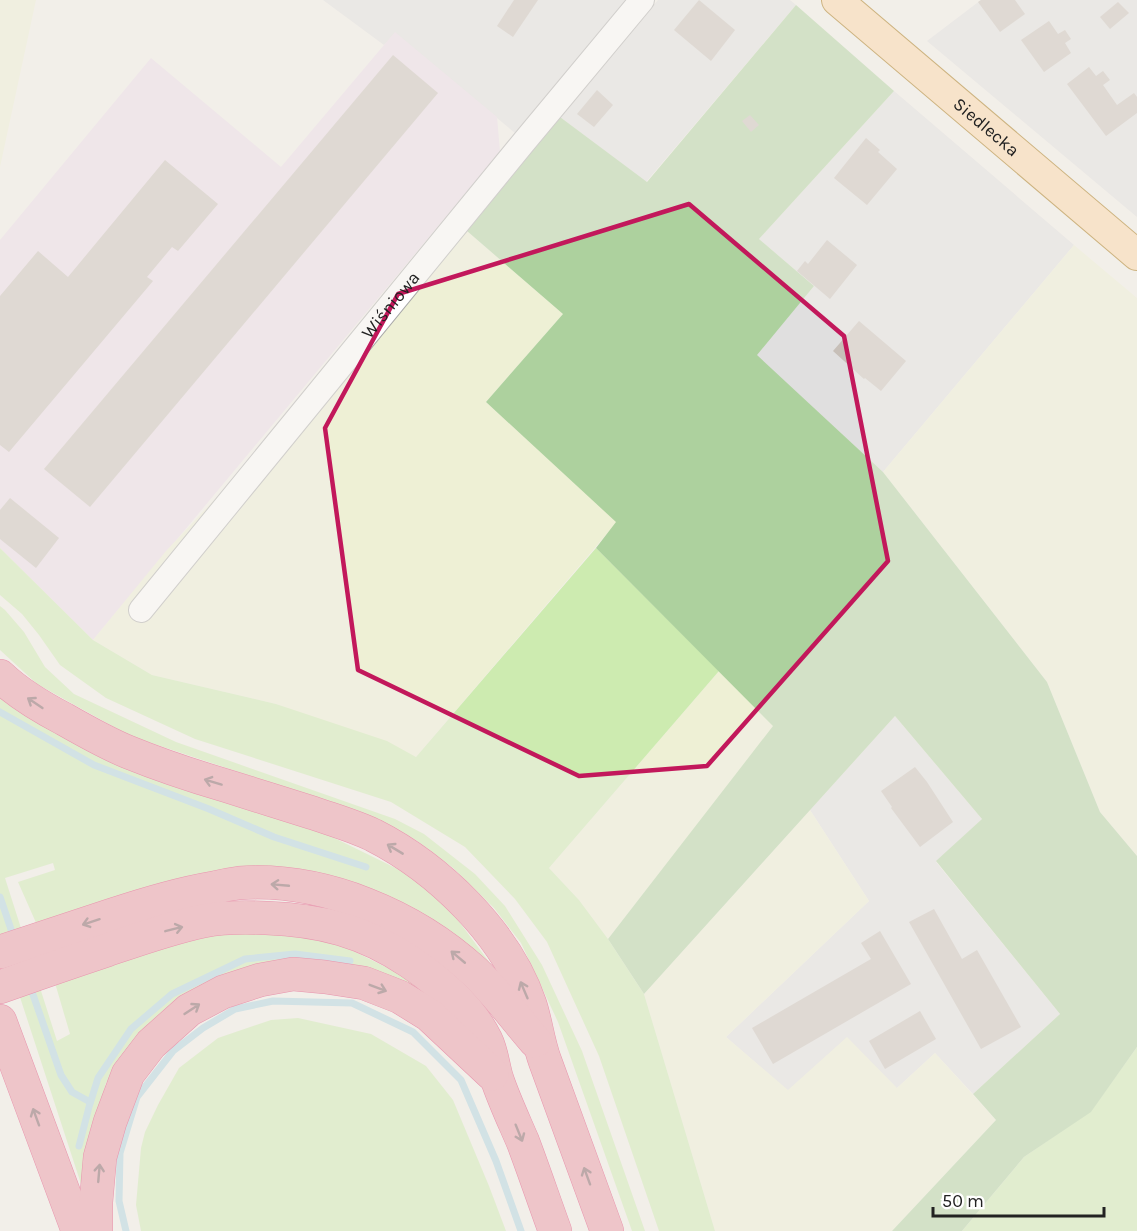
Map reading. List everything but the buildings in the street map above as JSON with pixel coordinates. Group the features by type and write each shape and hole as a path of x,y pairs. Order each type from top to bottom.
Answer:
{"highway":[{"path":"0,676 42,708 126,751 174,770 344,823 373,835 440,879 489,931 521,982 530,1004 540,1047 607,1231"},
{"path":"14,947 147,903 191,891 239,883 308,888 372,906 428,934 476,972 540,1047"},
{"path":"0,987 158,933 203,921 250,917 293,919 327,924 361,935 381,944 421,970 445,990 470,1016 485,1039 497,1079 555,1231"},
{"path":"96,1231 100,1157 128,1074 151,1044 189,1010 223,992 260,980 293,974 325,976 364,983 400,997 429,1015 497,1079"},
{"path":"0,1021 78,1231"}],"main road":[{"name":"Siedlecka","path":"837,0 1137,255"}],"street":[{"name":"Wiśniowa","path":"141,610 642,0"}],"highlighted area":[{"path":"689,204 844,336 888,561 707,766 579,776 358,670 325,428 398,294"}],"shaded area":[{"path":"323,0 628,0 515,133 395,33 384,45"},
{"path":"658,0 790,0 796,5 646,182 560,117"},
{"path":"981,0 1137,0 1137,217 927,41"},
{"path":"395,32 497,117 500,152 93,640 0,548 0,240 151,58 281,167"},
{"path":"894,91 1074,245 883,472 756,355 814,286 759,239"},
{"path":"895,716 982,819 936,862 1060,1014 973,1094 935,1053 897,1088 788,1091 726,1037 869,901 810,810"}],"green space":[{"path":"0,0 36,0 0,167"},
{"path":"796,5 894,91 759,239 814,286 757,355 883,472 1047,682 1100,812 1137,856 1137,1047 1091,1112 1024,1157 962,1231 892,1231 996,1120 973,1094 1060,1014 936,861 982,819 895,716 644,994 608,939 773,726 596,548 616,522 486,402 563,314 467,231 560,117 647,182"},
{"path":"467,231 563,314 486,402 617,522 416,757 276,704 152,675 93,640 166,551"},
{"path":"1074,245 1137,298 1137,856 1100,812 1047,682 883,472"},
{"path":"0,548 93,640 152,675 276,704 387,741 416,757 596,548 719,671 549,868 579,900 644,994 715,1231 659,1231 599,1056 547,942 515,899 465,847 391,802 195,739 106,698 60,665 22,614 0,595"},
{"path":"0,606 24,632 45,667 74,694 176,742 395,819 424,834 475,874 505,906 542,965 582,1051 645,1231 632,1231 558,1022 521,943 494,908 453,868 417,841 362,813 130,736 37,684 0,650"},
{"path":"719,671 774,726 608,939 579,900 549,868"},
{"path":"0,693 316,829 414,877 452,912 504,982 325,875 37,925 18,882 55,870 53,863 5,878 57,1041 70,1034 55,983 153,948 212,936 268,929 329,939 404,976 462,1028 343,966 143,1031 106,1083 82,1187 0,936"},
{"path":"810,810 869,901 726,1037 788,1090 847,1037 897,1088 935,1053 996,1120 892,1231 715,1231 644,994"},
{"path":"298,1018 371,1034 426,1066 453,1100 506,1231 141,1231 136,1205 141,1148 145,1132 179,1068 218,1038 271,1020"},
{"path":"1137,1047 1137,1231 962,1231 1024,1157 1091,1111"}],"waterway":[{"path":"0,712 94,765 209,809 274,837 366,867"},
{"path":"0,897 14,938"},
{"path":"79,1146 98,1078 131,1029 172,994 245,959 295,954 350,961"},
{"path":"30,986 61,1075 72,1092 90,1102"},
{"path":"126,1231 119,1201 120,1153 137,1097 173,1051 203,1028 235,1009 273,1001 352,1003 413,1032 461,1080 496,1161 521,1231"}]}
